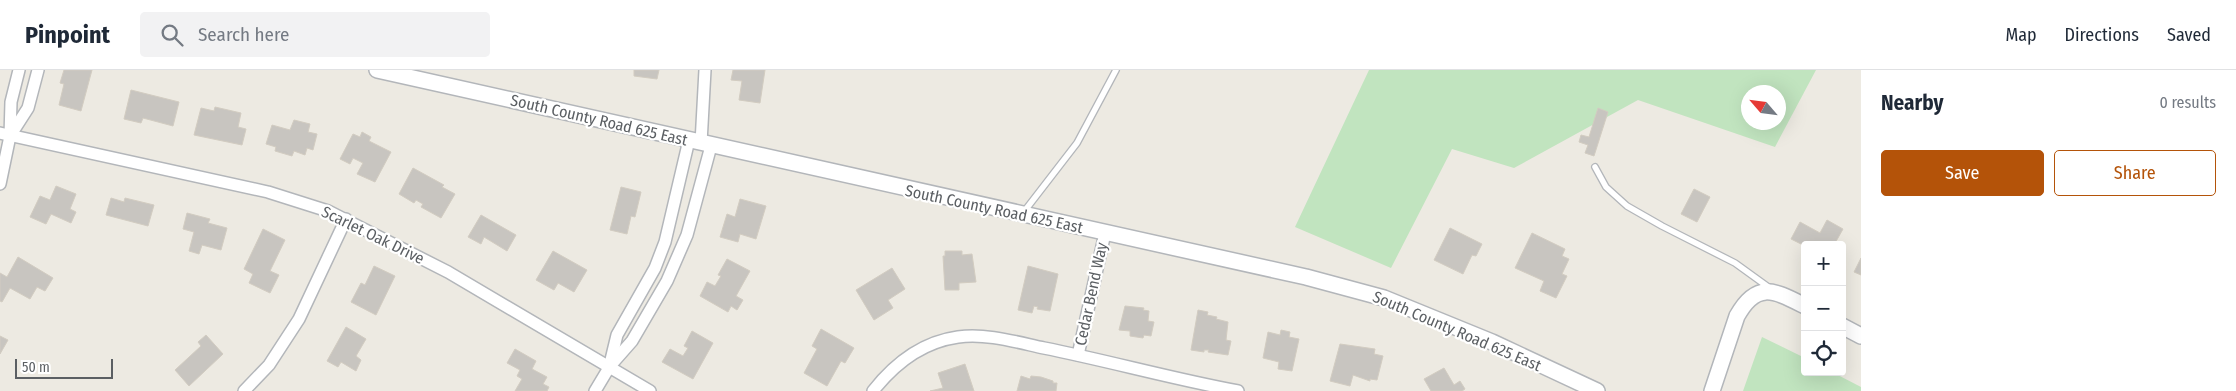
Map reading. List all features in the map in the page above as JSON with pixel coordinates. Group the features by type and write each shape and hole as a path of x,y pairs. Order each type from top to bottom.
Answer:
{"street":[{"path":"0,184 5,134 19,70"},
{"path":"5,134 28,108 38,70"},
{"name":"South County Road 625 East","path":"381,70 1306,278 1384,298 1492,342 1597,391"},
{"path":"595,391 610,366 632,341 667,281 687,235 700,143 705,70"},
{"name":"Scarlet Oak Drive","path":"5,134 268,192 346,219 448,272 650,391"},
{"path":"610,366 617,335 655,268 700,143"},
{"path":"244,391 269,365 300,319 346,219"},
{"name":"Cedar Bend Way","path":"1078,355 1105,233"},
{"path":"1712,391 1741,308 1755,294 1764,290 1774,292 1801,304"},
{"path":"1846,328 1861,336"},
{"name":"Cedar Bend Way","path":"873,391 900,361 918,350 938,341 980,336 1078,355 1212,389 1238,391"}],"lane":[{"path":"1022,214 1077,143 1116,70"},
{"path":"1596,167 1606,187 1628,206 1662,226 1735,263 1774,292"}],"green space":[{"path":"1369,70 1816,70 1786,126 1786,85 1741,85 1741,130 1784,130 1775,147 1638,100 1514,168 1452,149 1391,268 1295,227"},
{"path":"1762,337 1801,356 1801,376 1840,376 1861,387 1861,391 1743,391"}],"building":[{"path":"64,70 92,70 81,111 59,105 64,84 60,83"},
{"path":"634,70 659,70 657,79 634,76"},
{"path":"733,70 765,70 760,103 739,100 742,81 731,80"},
{"path":"131,90 179,102 173,126 143,118 141,123 124,119"},
{"path":"215,107 241,113 238,127 246,129 242,145 194,135 201,108 214,111"},
{"path":"1598,108 1608,112 1594,156 1585,153 1588,145 1579,142 1581,135 1589,137"},
{"path":"294,120 310,124 308,132 317,134 313,150 307,148 305,155 294,151 292,156 275,151 276,147 266,144 272,125 290,130"},
{"path":"362,132 371,137 369,141 391,152 375,182 357,174 363,163 353,158 350,164 340,159 353,134 360,137"},
{"path":"413,168 444,185 442,187 455,194 441,218 421,207 423,204 416,200 414,203 399,194"},
{"path":"56,186 76,194 70,209 76,212 71,223 51,214 46,224 30,217 40,196 50,200"},
{"path":"621,187 641,192 635,217 631,216 627,234 610,230"},
{"path":"1694,189 1710,197 1697,222 1681,214"},
{"path":"111,198 124,202 125,198 154,205 148,226 106,215"},
{"path":"740,199 766,206 756,239 740,234 738,242 720,237 727,214 735,217"},
{"path":"187,213 210,219 208,223 227,228 221,250 202,245 199,254 189,251 194,232 183,229"},
{"path":"481,215 516,235 507,251 484,237 481,244 468,237"},
{"path":"1827,220 1843,229 1836,241 1801,241 1801,244 1791,239 1800,222 1820,233"},
{"path":"1450,228 1482,244 1476,256 1472,255 1463,274 1434,260"},
{"path":"263,229 285,240 270,271 279,275 270,293 249,283 253,274 244,269"},
{"path":"1532,233 1565,249 1562,256 1569,259 1562,274 1567,276 1556,298 1540,291 1544,281 1515,268"},
{"path":"553,251 587,270 574,292 558,283 554,290 536,280"},
{"path":"945,251 962,251 962,255 972,254 976,282 959,283 959,290 945,290 943,256 945,256"},
{"path":"18,257 53,278 45,291 37,287 30,299 10,288 2,302 0,301 0,273 7,277"},
{"path":"1861,258 1861,275 1854,272"},
{"path":"727,259 750,271 736,296 743,300 737,310 731,306 728,312 700,296 707,282 715,286 721,276 718,275"},
{"path":"374,266 395,276 376,315 351,302 361,283 365,285"},
{"path":"1028,266 1058,274 1050,311 1037,309 1038,307 1034,306 1032,313 1018,310"},
{"path":"892,268 905,289 888,300 893,308 874,320 856,290"},
{"path":"1125,306 1144,308 1143,310 1149,311 1148,321 1154,322 1151,336 1144,335 1143,338 1130,336 1130,331 1119,330"},
{"path":"1198,310 1208,312 1207,315 1228,322 1226,340 1231,341 1228,355 1208,352 1209,350 1204,350 1204,352 1191,350"},
{"path":"346,327 366,339 356,356 361,360 356,371 341,362 338,367 327,361"},
{"path":"821,329 854,348 845,363 841,361 827,386 804,373 817,349 812,346"},
{"path":"1281,330 1290,332 1289,337 1299,339 1292,371 1278,369 1279,362 1263,358 1268,332 1280,335"},
{"path":"692,331 713,343 693,379 662,362 670,349 683,356 688,348 684,346"},
{"path":"206,335 223,354 189,386 175,370 201,346 198,342"},
{"path":"0,336 8,340 0,354"},
{"path":"1340,344 1375,349 1374,354 1383,356 1377,380 1370,379 1370,381 1353,375 1350,386 1330,381"},
{"path":"515,349 536,361 532,369 547,377 543,384 549,387 547,391 515,391 522,379 517,376 520,370 507,363"},
{"path":"965,364 974,391 930,391 943,388 938,373"},
{"path":"1444,368 1454,385 1460,381 1465,389 1462,391 1431,391 1424,379"},
{"path":"1021,376 1030,379 1031,376 1041,377 1053,381 1053,383 1057,383 1056,391 1017,391"}]}
